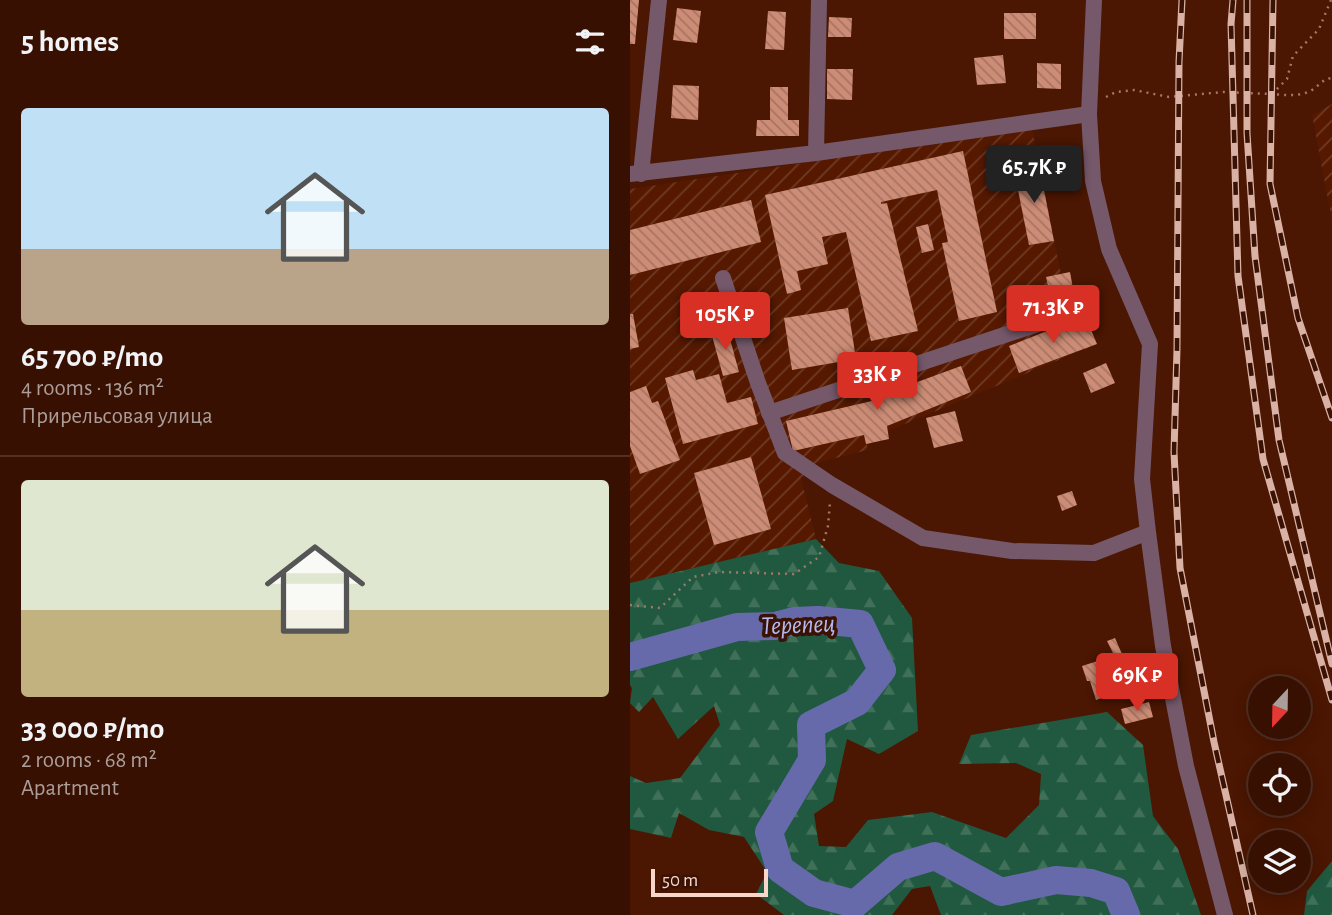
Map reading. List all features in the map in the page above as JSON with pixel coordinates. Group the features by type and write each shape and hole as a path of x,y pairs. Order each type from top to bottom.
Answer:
{"street":[{"path":"659,0 636,174 816,153 1088,114"},
{"path":"816,153 819,0"},
{"path":"1094,0 1088,114 1093,181 1109,249 1150,344 1142,479 1147,532 1163,646 1186,766 1225,915"},
{"path":"723,278 785,453 832,485 923,538 1012,551 1094,553 1147,532"},
{"path":"769,413 1074,312"}],"path":[{"path":"1272,94 1287,79 1293,56 1319,29 1331,0"},
{"path":"1088,114 1116,92 1134,90 1170,97 1223,92 1289,96 1311,91 1326,79 1332,78"},
{"path":"630,605 660,608 693,577 719,572 794,574 819,557 828,526 832,485"}],"shaded area":[{"path":"1332,104 1332,221 1312,115"},
{"path":"1032,129 1061,274 1070,272 1075,299 1085,299 1085,316 1097,344 888,431 889,439 867,444 868,450 816,463 801,478 816,539 630,583 630,189"}],"green space":[{"path":"816,539 839,563 879,571 912,618 918,731 879,754 847,739 833,801 814,814 819,846 846,847 868,820 932,812 1006,838 1039,805 1041,774 1016,763 959,764 971,735 1107,712 1143,745 1153,816 1178,849 1201,915 941,915 930,886 912,889 892,915 784,915 756,894 767,872 744,837 709,830 679,813 671,838 630,829 630,776 646,783 680,778 720,725 714,706 678,739 653,697 639,712 630,703 630,583"},
{"path":"1332,861 1332,915 1304,915 1307,893 1311,893 1311,886"}],"building":[{"path":"630,0 639,0 635,44 630,44"},
{"path":"677,8 701,11 697,43 673,40"},
{"path":"768,11 786,12 784,50 765,49"},
{"path":"1004,13 1036,13 1036,39 1004,39"},
{"path":"829,17 852,18 851,37 828,37"},
{"path":"1003,55 1006,83 977,85 974,58"},
{"path":"1037,63 1061,64 1061,89 1037,88"},
{"path":"827,69 853,69 852,100 827,99"},
{"path":"673,85 699,86 698,120 671,118"},
{"path":"770,87 788,87 788,120 799,120 799,136 756,136 757,120 770,120"},
{"path":"963,151 997,312 959,321 942,243 948,242 937,190 881,202 887,203 918,331 871,341 846,232 822,237 828,264 797,271 801,290 787,294 765,195"},
{"path":"1039,165 1054,241 1029,245 1014,170"},
{"path":"751,200 761,242 630,275 630,230"},
{"path":"928,224 934,250 922,253 916,227"},
{"path":"1070,272 1075,300 1052,304 1046,277"},
{"path":"848,308 856,359 792,370 784,318"},
{"path":"630,314 633,314 639,347 630,349"},
{"path":"1085,316 1097,344 1019,373 1009,346"},
{"path":"727,328 739,372 723,376 711,332"},
{"path":"1106,363 1115,383 1091,393 1083,373"},
{"path":"961,366 971,392 887,426 889,439 866,444 864,435 793,451 786,421 876,400"},
{"path":"693,370 696,380 719,374 727,403 751,397 758,424 683,444 665,378"},
{"path":"646,386 652,403 658,401 680,460 640,474 630,446 630,392"},
{"path":"955,411 963,441 934,448 926,418"},
{"path":"751,457 771,529 714,545 694,473"},
{"path":"1072,491 1077,505 1062,511 1057,496"},
{"path":"1115,638 1122,654 1115,657 1107,641"},
{"path":"1104,659 1108,675 1102,677 1107,696 1096,700 1082,666"},
{"path":"1149,702 1153,717 1125,724 1121,709"}],"waterway":[{"name":"Терепец","path":"630,657 737,627 775,626 794,621 818,620 860,624 882,670 857,702 811,725 812,760 769,832 780,869 814,893 855,904 898,867 935,856 1001,892 1056,880 1091,883 1116,891 1126,915"}],"railway":[{"path":"1182,0 1174,452 1180,568 1214,742 1253,915"},
{"path":"1233,0 1231,24 1238,276 1263,459 1332,700"},
{"path":"1247,0 1247,133 1255,256 1279,440 1332,664"},
{"path":"1273,0 1270,184 1298,318 1332,418"}]}
